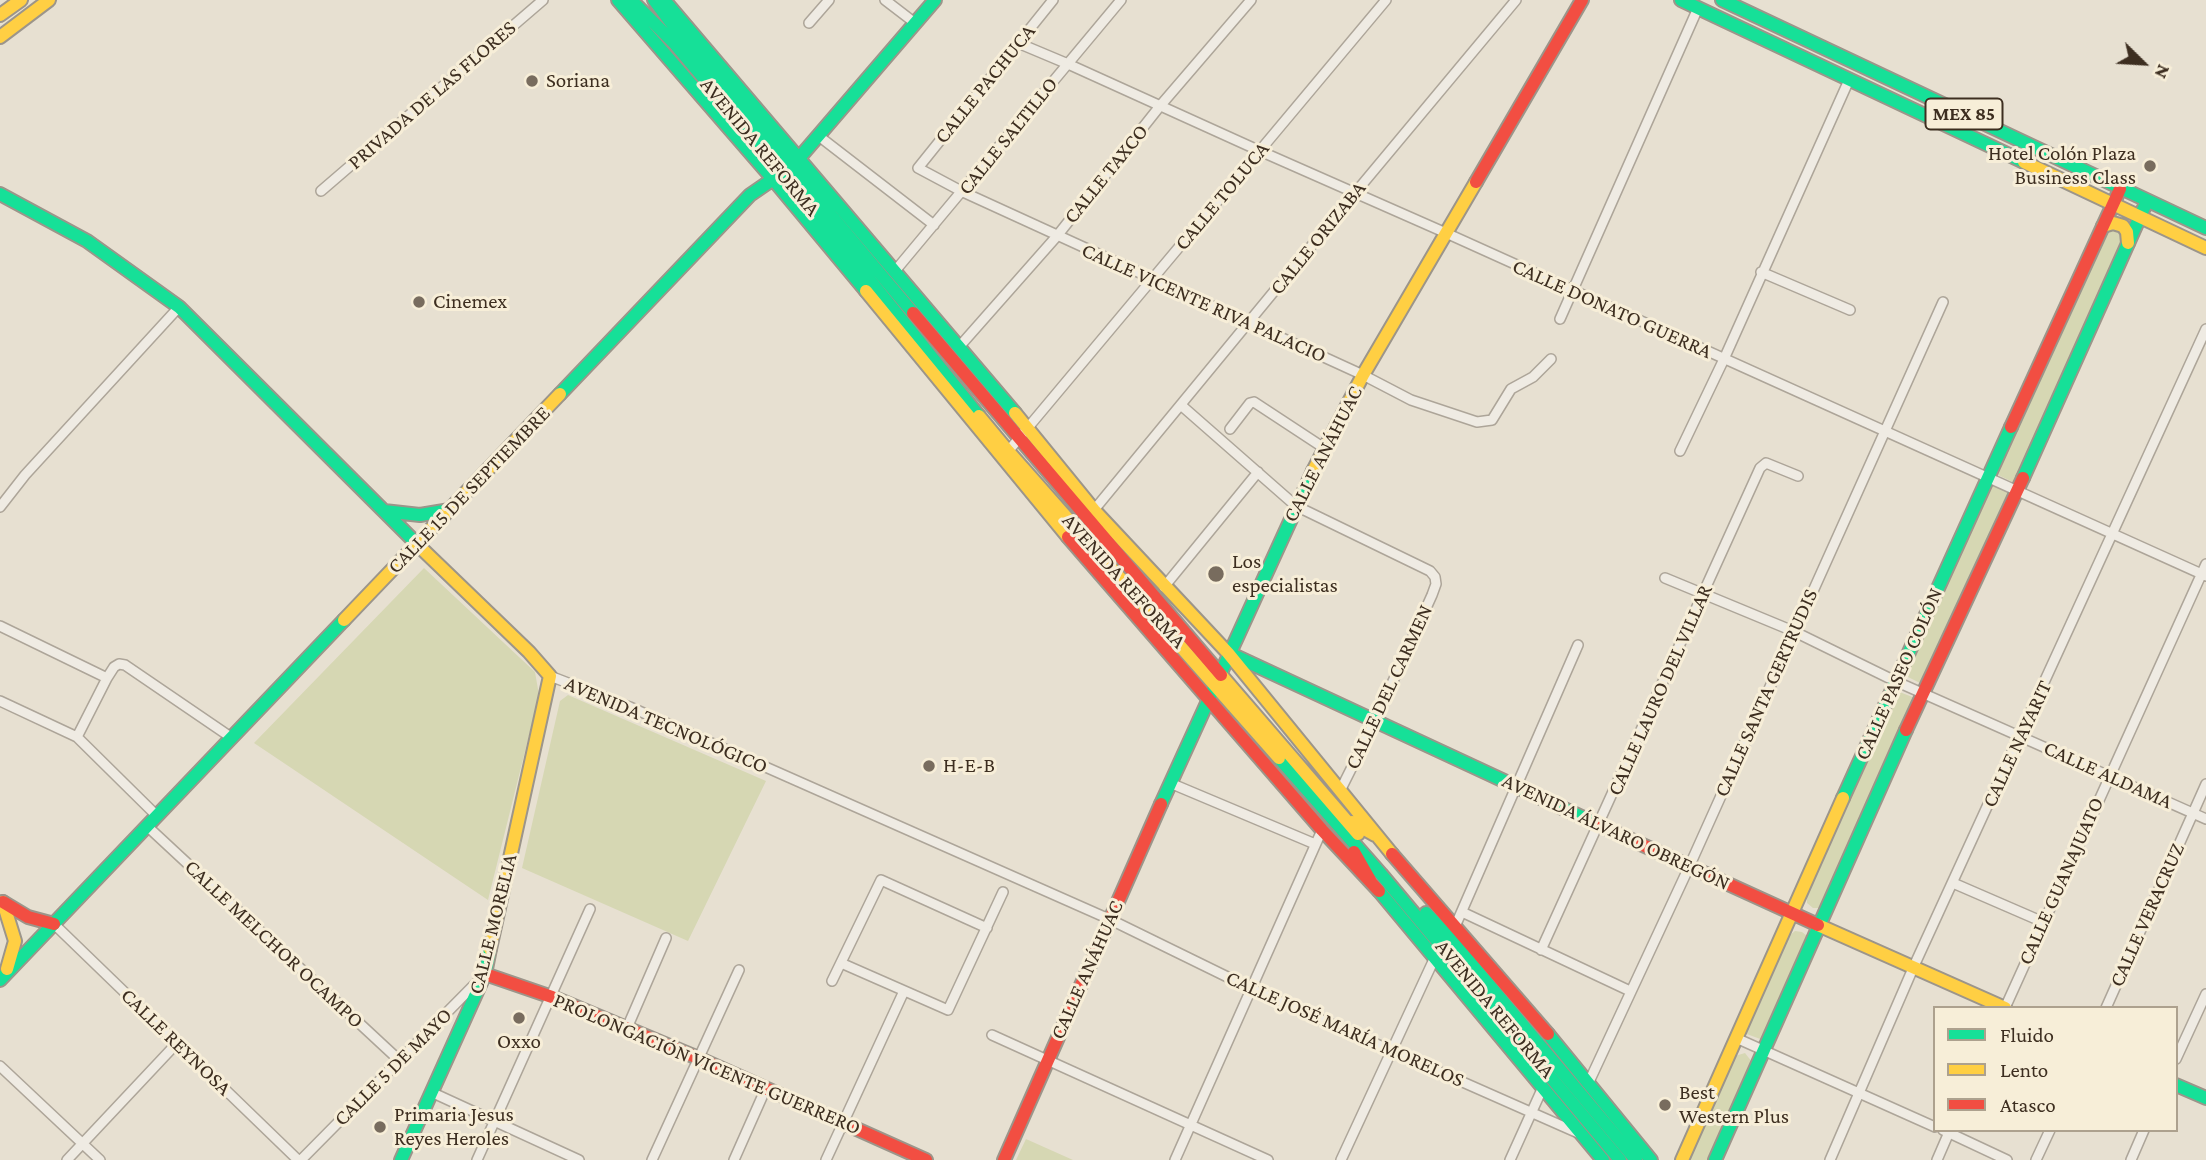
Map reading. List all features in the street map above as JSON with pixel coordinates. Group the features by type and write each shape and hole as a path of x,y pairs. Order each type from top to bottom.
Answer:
{"street":[{"path":"0,15 21,0"},
{"path":"0,37 49,0"},
{"name":"PRIVADA DE LAS FLORES","path":"321,191 543,0"},
{"name":"AVENIDA REFORMA","path":"618,0 787,169 895,271 1094,510 1228,653 1375,835 1449,937 1620,1160"},
{"name":"AVENIDA REFORMA","path":"631,0 674,43 787,169 1106,541 1217,678 1342,823 1588,1084 1651,1160"},
{"name":"AVENIDA REFORMA","path":"654,0 1097,573 1322,830 1370,880 1604,1160"},
{"name":"AVENIDA REFORMA","path":"664,0 787,169"},
{"path":"809,23 829,0"},
{"path":"886,0 915,23"},
{"name":"CALLE 15 DE SEPTIEMBRE","path":"2,977 750,195 787,169 820,137 935,0"},
{"name":"CALLE PACHUCA","path":"918,169 1053,0"},
{"name":"CALLE SALTILLO","path":"895,271 1121,0"},
{"name":"CALLE TAXCO","path":"959,347 1057,236 1160,106 1251,0"},
{"name":"CALLE TOLUCA","path":"1006,453 1386,0"},
{"name":"CALLE ORIZABA","path":"1094,510 1182,406 1354,192 1516,0"},
{"name":"CALLE ANÁHUAC","path":"1004,1160 1208,697 1324,448 1363,375 1582,0"},
{"name":"MEX 85","path":"1681,0 2206,248"},
{"name":"MEX 85","path":"1722,0 2206,228"},
{"path":"1560,319 1698,8"},
{"name":"CALLE DONATO GUERRA","path":"1017,43 2204,575"},
{"path":"1679,451 1724,359 1849,79"},
{"path":"820,137 934,225"},
{"name":"CALLE VICENTE RIVA PALACIO","path":"918,169 1057,236 1250,322 1411,400 1477,422 1492,420 1511,389 1533,377 1551,359"},
{"name":"CALLE PASEO COLÓN","path":"1682,1160 1895,681 2120,189"},
{"name":"AVENIDA TECNOLÓGICO","path":"0,194 87,241 179,307 529,652 550,676 637,710 1109,919"},
{"name":"CALLE PASEO COLÓN","path":"1715,1160 1922,694 2017,491 2147,201"},
{"path":"2103,226 2113,223 2123,226 2127,232 2128,243"},
{"path":"1761,272 1850,310"},
{"name":"CALLE SANTA GERTRUDIS","path":"1588,1084 1689,867 1942,302"},
{"path":"0,507 25,475 179,307"},
{"name":"CALLE NAYARIT","path":"1830,1160 1861,1094 1914,966 2206,329"},
{"path":"1230,429 1250,403 1254,402 1324,448"},
{"path":"1182,406 1296,506"},
{"name":"AVENIDA REFORMA","path":"1006,453 1217,678"},
{"name":"CALLE LAURO DEL VILLAR","path":"1541,950 1760,468 1766,463 1798,476"},
{"path":"1164,587 1258,472"},
{"name":"CALLE DEL CARMEN","path":"1296,506 1430,571 1435,577 1436,584 1375,721 1340,791"},
{"path":"384,511 420,515 450,510"},
{"path":"1094,510 1097,525 1106,541"},
{"name":"CALLE GUANAJUATO","path":"2006,1006 2109,775 2204,575 2206,564"},
{"name":"CALLE ALDAMA","path":"1665,578 1793,631 1922,694 2021,735 2206,819"},
{"path":"0,626 107,678"},
{"path":"1341,1160 1434,957 1449,937 1462,912 1578,645"},
{"name":"AVENIDA ÁLVARO OBREGÓN","path":"1228,653 1689,867 2001,1006"},
{"path":"77,737 107,678 114,667 120,664 232,738"},
{"name":"CALLE MORELIA","path":"401,1160 485,974 550,676"},
{"path":"0,701 77,737 158,816"},
{"path":"1170,783 1315,844"},
{"name":"CALLE VERACRUZ","path":"2107,1006 2206,784"},
{"path":"1342,823 1375,835"},
{"path":"1342,823 1370,880"},
{"name":"CALLE MELCHOR OCAMPO","path":"147,827 400,1061"},
{"path":"1175,1160 1322,830"},
{"path":"832,981 881,880 987,928"},
{"path":"1952,883 2043,922"},
{"path":"841,963 948,1010 1003,892"},
{"path":"2,901 28,917 54,924"},
{"path":"2,901 15,941 2,977"},
{"path":"477,1160 590,909"},
{"path":"1462,912 1630,991"},
{"name":"CALLE JOSÉ MARÍA MORELOS","path":"1109,919 1252,989 1583,1135"},
{"name":"CALLE REYNOSA","path":"54,924 299,1160"},
{"name":"AVENIDA REFORMA","path":"1449,937 1636,1160"},
{"path":"627,1028 666,938"},
{"path":"652,1160 739,970"},
{"name":"PROLONGACIÓN VICENTE GUERRERO","path":"485,974 552,997 698,1058 918,1158"},
{"name":"CALLE 5 DE MAYO","path":"299,1160 485,974"},
{"path":"826,1160 904,991"},
{"path":"2178,1055 2206,993"},
{"path":"992,1035 1269,1160"},
{"path":"1736,1038 1933,1126"},
{"path":"67,1160 177,1043"},
{"path":"0,1066 100,1160"},
{"path":"2178,1086 2206,1098"},
{"path":"1510,1160 1543,1087"},
{"path":"734,1160 766,1088"},
{"path":"431,1092 579,1160"},
{"path":"1937,1160 1947,1132"},
{"path":"1949,1132 2007,1160"},
{"path":"2036,1160 2049,1132"},
{"path":"2131,1160 2143,1132"}],"green space":[{"path":"2112,227 2124,232 2122,251 2015,483 1994,473 2100,240"},
{"path":"1990,482 2011,492 1922,684 1904,675"},
{"path":"424,568 535,672 539,695 488,900 254,743"},
{"path":"1897,691 1915,698 1820,908 1813,908 1807,903 1807,895"},
{"path":"568,695 766,781 688,941 522,868 560,701"},
{"path":"1795,931 1807,936 1807,943 1763,1040 1744,1033 1789,936"},
{"path":"1745,1053 1752,1062 1710,1160 1688,1160 1735,1056"},
{"path":"1026,1139 1073,1160 1016,1160"}],"traffic: fast":[{"path":"618,0 866,291"},
{"path":"631,0 674,43 783,172 979,416"},
{"path":"654,0 681,36 913,313"},
{"path":"664,0 1015,413"},
{"path":"794,164 935,0"},
{"path":"1681,0 2024,162"},
{"path":"1722,0 2206,228"},
{"path":"560,394 750,195 779,175"},
{"path":"0,194 87,241 179,307 421,548"},
{"path":"2023,478 2147,201"},
{"path":"1843,798 2011,427"},
{"path":"1161,804 1313,471"},
{"path":"384,511 420,515 450,510"},
{"path":"0,980 344,620"},
{"path":"1231,654 1601,826"},
{"path":"1715,1160 1906,730"},
{"path":"1279,758 1381,874 1620,1160"},
{"path":"1379,891 1603,1160"},
{"path":"1426,913 1636,1160"},
{"path":"401,1160 485,974 490,949"},
{"path":"1548,1034 1651,1160"},
{"path":"2178,1086 2206,1098"}],"traffic: slow":[{"path":"0,15 21,0"},
{"path":"0,37 49,0"},
{"path":"2024,162 2206,248"},
{"path":"1313,471 1363,375 1476,182"},
{"path":"2103,226 2113,223 2123,226 2127,232 2128,243"},
{"path":"866,291 1068,537"},
{"path":"344,620 560,394"},
{"path":"1015,413 1094,510 1228,653 1392,854"},
{"path":"979,416 1279,758"},
{"path":"421,548 529,652 550,676 490,949"},
{"path":"1221,675 1358,834"},
{"path":"1682,1160 1843,798"},
{"path":"1352,822 1375,835"},
{"path":"3,902 15,941 7,969"},
{"path":"1818,925 2000,1006"}],"traffic: jam":[{"path":"1476,182 1582,0"},
{"path":"2011,427 2120,189"},
{"path":"913,313 1221,675"},
{"path":"1906,730 2023,478"},
{"path":"1068,537 1322,830 1379,891"},
{"path":"1004,1160 1161,804"},
{"path":"1601,826 1818,925"},
{"path":"1354,852 1370,880"},
{"path":"1392,854 1548,1034"},
{"path":"3,902 28,917 54,924"},
{"path":"485,974 552,997 698,1058 926,1160"}],"place":[{"name":"Soriana","path":"532,81"},
{"name":"Hotel Colón Plaza Business Class","path":"2150,166"},
{"name":"Cinemex","path":"419,302"},
{"name":"Los especialistas","path":"1216,574"},
{"name":"H-E-B","path":"929,766"},
{"name":"Oxxo","path":"519,1018"},
{"name":"Best Western Plus","path":"1665,1105"},
{"name":"Primaria Jesus Reyes Heroles","path":"380,1127"}]}
